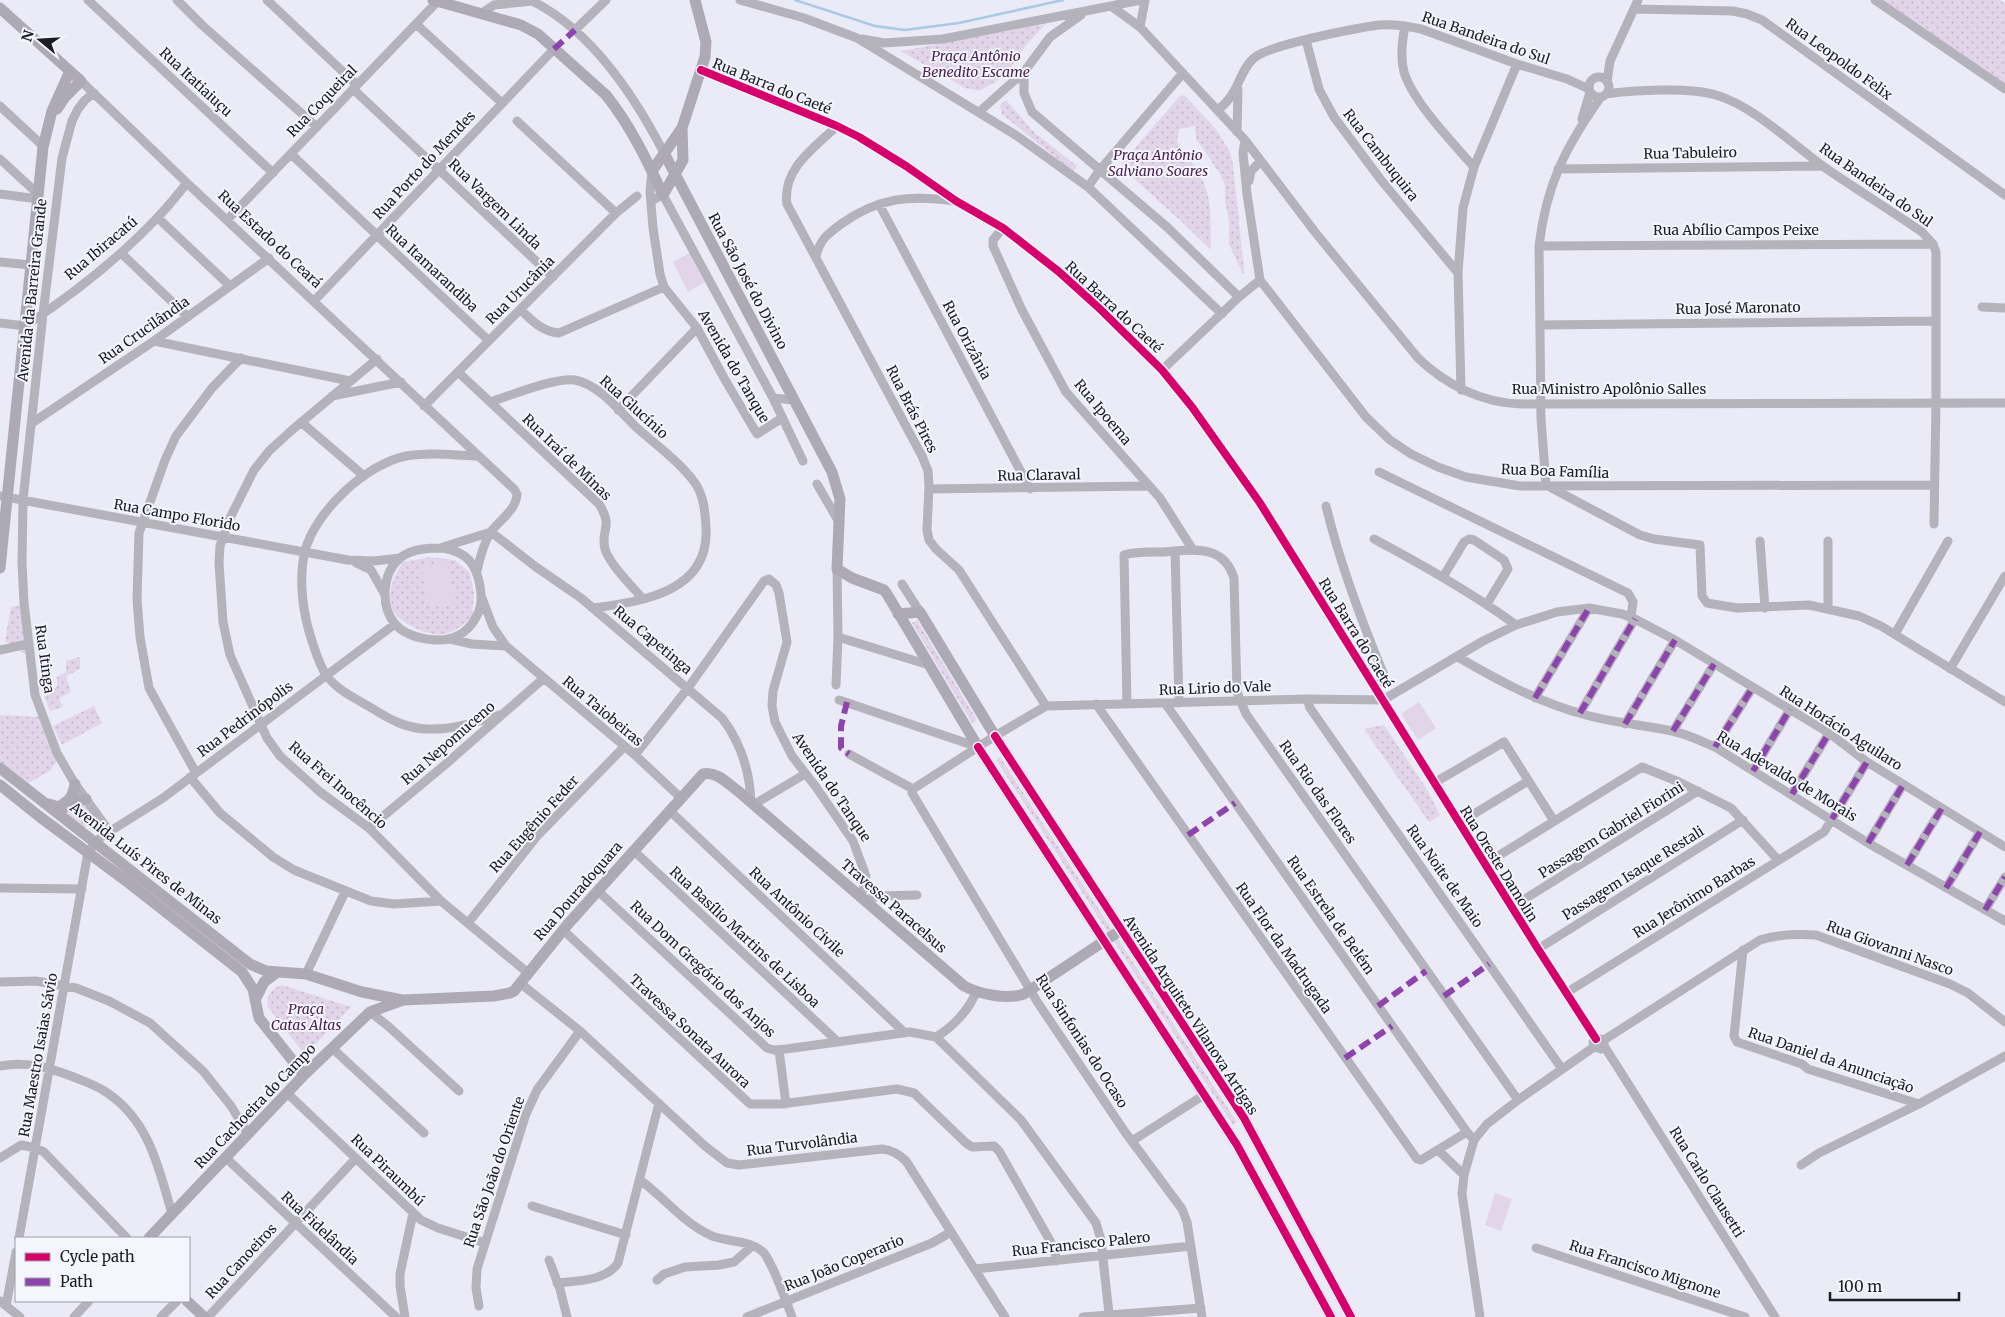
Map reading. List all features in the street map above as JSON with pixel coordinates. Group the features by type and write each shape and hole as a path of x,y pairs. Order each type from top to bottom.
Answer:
{"main road":[{"path":"652,171 682,128 701,70 706,42 695,0"},
{"path":"435,1 521,24 538,34 606,95 628,126 663,195"},
{"name":"Rua Estado do Ceará","path":"0,8 81,81"},
{"name":"Avenida da Barreira Grande","path":"0,568 4,496 25,326 43,146 58,94 70,71"},
{"name":"Avenida da Barreira Grande","path":"47,128 65,97 81,81"},
{"path":"663,195 676,176 684,156 682,128"},
{"name":"Rua São José do Divino","path":"664,153 823,454 836,485 840,499 837,569"},
{"path":"837,569 852,578 884,590 978,747 1237,1145 1332,1317"},
{"path":"898,614 920,612"},
{"name":"Avenida Arquiteto Vilanova Artigas","path":"920,612 995,736 1244,1118 1352,1317"},
{"name":"Avenida Luís Pires de Minas","path":"0,768 250,964 276,973"},
{"name":"Rua Douradoquara","path":"362,992 403,1000 505,995 514,991 563,930 703,774 710,773 718,776 752,804"},
{"path":"45,803 58,807 68,802 73,794 75,784"},
{"name":"Avenida Luís Pires de Minas","path":"0,785 242,972 250,983 256,1000"},
{"path":"61,815 69,804 86,799"},
{"name":"Travessa Paracelsus","path":"752,804 964,986 976,992 1016,996 1031,990"},
{"path":"1031,990 1121,930"},
{"path":"304,1075 259,1018 256,1000 264,982 276,973 306,974 362,992 370,1012"},
{"name":"Rua Douradoquara","path":"370,1012 403,1000"},
{"name":"Rua Cachoeira do Campo","path":"150,1237 304,1075 370,1012"},
{"path":"189,1302 204,1317"}],"street":[{"name":"Rua Itatiaiuçu","path":"88,0 273,173"},
{"path":"177,0 202,25 317,127"},
{"name":"Rua Vargem Linda","path":"267,0 552,277"},
{"path":"575,30 606,0"},
{"path":"740,0 804,18 857,38 884,43 943,39 1143,0 1140,27"},
{"path":"1875,0 2005,89"},
{"name":"Rua Coqueiral","path":"227,220 416,24 435,1"},
{"path":"482,13 494,5 532,1 560,16 623,83 635,100 664,153"},
{"path":"1580,127 1591,85 1610,61 1636,4"},
{"name":"Rua Leopoldo Felix","path":"1636,4 1733,11 1762,20 2005,195"},
{"name":"Rua Ministro Apolônio Salles","path":"1111,6 1140,27 1245,140 1315,232 1418,358 1432,372 1461,390 1514,404 2005,403"},
{"path":"979,112 1024,72 1050,37 1087,12"},
{"path":"416,24 502,103"},
{"name":"Rua Bandeira do Sul","path":"1218,110 1229,101 1248,65 1258,55 1306,40 1380,25 1421,29 1517,64 1591,85"},
{"path":"1405,26 1402,56 1404,70 1410,86 1442,131 1474,167"},
{"path":"857,38 1018,136 1088,187 1174,266 1222,314"},
{"name":"Rua Cambuquira","path":"1306,40 1319,89 1334,117 1381,180 1458,273"},
{"name":"Rua Porto do Mendes","path":"314,301 554,49"},
{"path":"1610,61 1605,89 1563,156 1549,193 1542,219 1539,246 1541,404 1546,486 1640,535 1654,539 1700,545 1702,596 1707,603 1765,608 1809,605 1858,616 1895,634 2005,701"},
{"path":"1461,390 1458,273 1463,208 1474,167 1517,64"},
{"name":"Rua Barra do Caeté","path":"701,70 837,126 859,137 906,166 956,201 1003,228 1058,271 1098,306 1162,370 1198,416 1260,503 1383,700"},
{"path":"1024,72 1024,93 1032,112 1167,228 1240,296"},
{"path":"1088,187 1099,171 1182,73"},
{"path":"1591,85 1601,78 1605,89"},
{"name":"Rua Estado do Ceará","path":"81,81 187,183 514,489 517,494 514,506 491,532"},
{"path":"1591,85 1594,97 1605,89"},
{"name":"Rua Bandeira do Sul","path":"1237,132 1238,86"},
{"name":"Rua Bandeira do Sul","path":"1605,89 1702,92 1724,97 1739,105 1823,166 1922,232 1933,244 1936,252 1934,524"},
{"name":"Avenida da Barreira Grande","path":"23,500 62,158 72,121 78,108 94,93"},
{"path":"0,106 43,146"},
{"path":"517,122 616,213"},
{"name":"Rua Brás Pires","path":"837,126 798,163 788,183 786,193 787,204 922,456 928,471 927,530 929,540 959,570 1046,706"},
{"name":"Rua Boa Família","path":"1245,140 1243,153 1247,194 1260,280 1366,417 1390,440 1411,454 1438,467 1466,477 1520,486 1934,485"},
{"name":"Rua Itamarandiba","path":"291,154 490,341"},
{"path":"0,159 38,196"},
{"name":"Rua Boa Família","path":"1247,194 1251,171 1261,161"},
{"name":"Rua Tabuleiro","path":"1558,168 1823,166"},
{"name":"Avenida do Tanque","path":"652,171 651,201 659,267 664,286 697,328 757,434 782,418"},
{"name":"Rua Ibiracatú","path":"25,326 121,253 158,218 187,183"},
{"path":"926,197 935,186"},
{"path":"0,194 38,196"},
{"path":"651,201 663,195 773,398 802,461"},
{"name":"Rua Urucânia","path":"424,406 616,213 637,196"},
{"path":"816,256 823,238 862,211 879,204 907,198 926,197 956,201"},
{"name":"Rua Orizânia","path":"879,204 1030,489"},
{"path":"158,218 230,286"},
{"path":"799,226 811,235 823,238"},
{"name":"Rua Ipoema","path":"1003,228 994,240 993,246 1021,308 1066,392 1160,498 1194,550"},
{"name":"Rua Abílio Campos Peixe","path":"1539,246 1933,244"},
{"path":"121,253 188,317"},
{"name":"Rua Crucilândia","path":"32,423 154,341 269,258"},
{"path":"0,262 31,265"},
{"path":"1162,370 1240,296 1260,280"},
{"path":"521,310 542,328 550,332 559,333 664,286"},
{"path":"1982,308 2005,308"},
{"name":"Rua José Maronato","path":"1541,325 1936,321"},
{"path":"0,323 25,326"},
{"path":"618,410 697,328"},
{"path":"154,341 350,380"},
{"path":"241,358 212,388 176,436 142,522 139,533 137,599 140,637 149,688 193,775 220,814 273,857 294,870 371,901 394,904 441,901"},
{"name":"Rua Frei Inocêncio","path":"377,359 331,396 261,459 238,502 222,537 219,563 223,622 230,655 267,738 287,763 335,804 369,828 441,901 528,973"},
{"name":"Rua Iraí de Minas","path":"458,372 598,504 607,520 604,540 607,553 643,599"},
{"name":"Rua Glucínio","path":"490,402 561,380 572,380 590,386 681,468 695,484 702,496 706,512 707,536 697,566 680,585 665,593 643,599"},
{"name":"Rua Frei Inocêncio","path":"331,396 401,382"},
{"path":"773,398 794,400"},
{"path":"301,422 364,476"},
{"path":"478,456 435,454 405,456 364,476 347,489 315,527 305,552 302,594 304,615 316,654 326,675 346,693 389,719 415,728 448,728 471,724 503,714"},
{"path":"1379,472 1628,593 1633,602 1633,618 1580,713"},
{"path":"818,484 840,522"},
{"name":"Rua Claraval","path":"929,489 1149,486"},
{"name":"Rua Campo Florido","path":"4,496 348,560 374,561 400,558"},
{"name":"Rua Itinga","path":"23,500 22,563 28,644 35,695 58,753 75,784 109,832"},
{"path":"1326,506 1365,630 1384,675 1383,680 1374,687"},
{"path":"438,548 452,550 470,560 477,571 482,598 478,614 468,628 459,636 434,640 406,632 395,624 388,613 384,593 388,576 400,558 415,551 438,548 491,532"},
{"path":"477,571 483,546 491,532"},
{"name":"Rua Capetinga","path":"491,532 594,608 722,718 733,733 746,764 752,804"},
{"path":"1374,539 1443,577 1487,604 1516,625"},
{"path":"1443,577 1466,539 1474,540 1507,564 1508,569 1487,604"},
{"path":"1760,541 1765,608"},
{"path":"1828,541 1828,608"},
{"path":"1895,634 1948,541"},
{"name":"Rua Rio das Flores","path":"1128,704 1124,555 1194,550 1210,552 1225,560 1232,569 1234,578 1237,692 1239,701 1246,714 1518,1100"},
{"path":"1175,551 1179,703"},
{"name":"Rua Campo Florido","path":"348,560 371,570 384,593"},
{"path":"836,685 838,637 837,569"},
{"path":"1950,669 2005,576"},
{"name":"Avenida do Tanque","path":"688,688 764,581 769,579 776,585 779,593 787,642 773,691 774,722 784,744 853,841 866,876 863,898"},
{"name":"Avenida Arquiteto Vilanova Artigas","path":"902,584 920,612"},
{"name":"Rua Taiobeiras","path":"482,598 493,627 506,646 635,755 681,798"},
{"path":"594,608 643,599"},
{"path":"1535,698 1589,608"},
{"name":"Rua Horácio Aguilaro","path":"1383,700 1483,641 1516,625 1557,612 1589,608 1615,612 1633,618 1675,640 1829,733 1867,762 2005,847"},
{"name":"Rua Pedrinópolis","path":"95,842 163,798 395,624"},
{"path":"838,637 929,665"},
{"path":"447,639 472,644 506,646"},
{"path":"1625,724 1675,640"},
{"path":"0,650 28,644"},
{"name":"Rua Adevaldo de Morais","path":"1458,657 1535,698 1580,713 1625,724 1673,731 1715,747 1868,843 2005,921"},
{"path":"1673,731 1714,664"},
{"name":"Rua Nepomuceno","path":"369,828 544,678"},
{"path":"1715,747 1752,687"},
{"path":"635,755 688,688"},
{"name":"Rua Lirio do Vale","path":"1046,706 1306,699 1383,700"},
{"name":"Rua Noite de Maio","path":"1306,699 1310,708 1562,1069"},
{"path":"839,700 978,747"},
{"name":"Rua Oreste Damolin","path":"1383,700 1599,1044"},
{"name":"Rua Estrela de Belém","path":"1165,703 1466,1132 1474,1140"},
{"name":"Rua Flor da Madrugada","path":"1096,704 1417,1160 1439,1151 1466,1132"},
{"path":"849,754 913,789 995,736 1046,706"},
{"path":"1753,771 1790,710"},
{"path":"951,737 961,728 960,717"},
{"path":"1792,794 1829,733"},
{"path":"1434,783 1503,742 1554,821"},
{"name":"Rua Eugênio Feder","path":"468,923 538,836 624,746"},
{"name":"Rua Jerônimo Barbas","path":"1566,993 1824,832 1867,762"},
{"path":"1485,864 1642,767 1722,802 1731,808 1778,860"},
{"path":"752,804 805,774"},
{"path":"1459,822 1528,781"},
{"path":"1868,843 1903,785"},
{"name":"Rua Sinfonias do Ocaso","path":"913,789 912,793 1031,990 1132,1141 1182,1209 1187,1222 1202,1313"},
{"name":"Passagem Gabriel Fiorini","path":"1512,907 1698,791"},
{"path":"1907,865 1942,808"},
{"name":"Rua Antônio Civile","path":"670,811 905,1033"},
{"name":"Passagem Isaque Restali","path":"1538,949 1743,820"},
{"path":"106,850 109,832"},
{"path":"1946,888 1980,832"},
{"name":"Rua Maestro Isaias Sávio","path":"19,1237 82,889 95,842"},
{"name":"Rua Basílio Martins de Lisboa","path":"634,851 838,1042"},
{"path":"1985,910 2005,877"},
{"path":"0,888 82,889"},
{"name":"Rua Dom Gregório dos Anjos","path":"598,891 762,1044 770,1049 779,1050 918,1032 936,1037"},
{"path":"306,974 345,892"},
{"path":"863,898 917,894"},
{"name":"Travessa Sonata Aurora","path":"563,930 746,1101 753,1104 786,1104 898,1089 914,1093 972,1147 994,1146 999,1150 1053,1246 1058,1260"},
{"name":"Rua Giovanni Nasco","path":"1480,1317 1462,1194 1464,1176 1474,1140 1487,1124 1562,1069 1760,940 1772,936 1816,935 1950,984 1968,993 2005,1022"},
{"name":"Rua Daniel da Anunciação","path":"1743,950 1734,1036 1737,1042 1802,1064 1808,1069 1920,1104"},
{"path":"0,982 36,981 76,988 108,1001 150,1023 203,1071 231,1106 248,1134"},
{"name":"Rua Turvolândia","path":"520,983 580,1031 716,1156 727,1163 750,1165 872,1150 891,1150 906,1161 1004,1317"},
{"path":"976,992 972,1003 952,1025 936,1037 1021,1120 1096,1223 1103,1256 1109,1314"},
{"path":"370,1012 459,1091"},
{"name":"Rua São João do Oriente","path":"479,1306 476,1297 477,1269 530,1104 537,1090 580,1031"},
{"name":"Rua Carlo Clausetti","path":"1599,1044 1615,1063 1775,1317"},
{"path":"332,1048 424,1133"},
{"path":"779,1050 786,1104"},
{"path":"1801,1165 1819,1153 1920,1104 2005,1056"},
{"path":"0,1066 17,1063 36,1065 49,1069 94,1085 125,1106 152,1148 172,1214"},
{"name":"Rua Piraumbú","path":"287,1093 420,1220 438,1228 485,1243"},
{"path":"1132,1141 1204,1095"},
{"path":"557,1283 586,1280 605,1274 615,1268 626,1235 660,1103"},
{"path":"0,1158 12,1148 21,1145 44,1152 126,1237"},
{"path":"1439,1151 1464,1176"},
{"name":"Rua Fidelândia","path":"226,1158 396,1317"},
{"name":"Rua Canoeiros","path":"208,1317 356,1158"},
{"path":"640,1180 679,1214 709,1234 752,1246 766,1256 792,1317"},
{"path":"532,1206 626,1235"},
{"path":"405,1317 400,1274 413,1213"},
{"name":"Rua João Coperario","path":"747,1317 932,1243 951,1232"},
{"path":"657,1280 664,1274 685,1267 734,1262 752,1246"},
{"name":"Rua Francisco Palero","path":"975,1270 1191,1246"},
{"name":"Rua Francisco Mignone","path":"1536,1248 1745,1317"},
{"path":"15,1256 3,1303 20,1317"},
{"path":"549,1260 567,1317"},
{"path":"74,1317 88,1302"},
{"path":"162,1317 176,1302"},
{"path":"1083,1317 1109,1314 1202,1313"}],"green space":[{"path":"1880,0 2000,0 2005,4 2005,86"},
{"name":"Praça Antônio Benedito Escame","path":"1046,24 1026,45 1005,76 979,91 965,88 901,51"},
{"name":"Praça Antônio Salviano Soares","path":"1182,95 1216,129 1230,152 1233,165 1243,274 1229,244 1229,220 1225,200 1225,185 1218,170 1196,139 1195,126 1179,129 1177,141 1197,170 1206,189 1210,215 1211,250 1121,167 1123,162"},
{"path":"1006,100 1035,133 1077,166 1073,172 1002,114 1000,105"},
{"path":"689,253 705,282 688,292 673,262"},
{"path":"431,557 455,560 470,573 474,594 472,617 455,630 443,634 421,631 405,623 394,612 390,600 393,583 403,562"},
{"path":"447,561 455,603 429,608 421,566"},
{"path":"22,605 27,655 5,641 11,607"},
{"path":"917,620 977,720 972,723 912,623"},
{"path":"80,657 80,669 66,676 71,692 59,698 63,707 50,711 43,693 57,687 57,677 66,672 66,661"},
{"path":"1419,702 1436,728 1418,740 1401,714"},
{"path":"94,706 102,723 62,745 53,726"},
{"path":"0,715 39,717 57,761 50,771 28,783 0,762"},
{"path":"1384,725 1426,788 1440,815 1429,822 1364,729"},
{"path":"1000,757 1237,1122 1233,1125 996,760"},
{"path":"83,800 94,811 93,818 88,826 81,828 66,817 66,811"},
{"name":"Praça Catas Altas","path":"282,985 351,1007 305,1055 268,1007 270,993"},
{"path":"1495,1193 1512,1199 1501,1231 1485,1225"}],"waterway":[{"path":"795,0 875,26 905,30 959,23 1063,0"}],"marked path":[{"path":"554,49 575,30"},
{"path":"1535,698 1589,608"},
{"path":"1580,713 1635,619"},
{"path":"1625,724 1675,640"},
{"path":"1673,731 1714,664"},
{"path":"1715,747 1753,687"},
{"path":"847,702 841,726 841,748 849,754"},
{"path":"1753,771 1790,709"},
{"path":"1792,794 1829,733"},
{"path":"1832,819 1867,762"},
{"path":"1868,843 1903,785"},
{"path":"1188,835 1235,803"},
{"path":"1907,865 1942,808"},
{"path":"1946,888 1980,832"},
{"path":"1985,910 2005,877"},
{"path":"1444,996 1489,964"},
{"path":"1378,1006 1426,971"},
{"path":"1345,1058 1392,1026"}],"cycle path":[{"path":"701,70 837,126 859,137 906,166 956,201 1003,228 1058,271 1098,307 1162,370 1192,407 1260,503 1596,1039"},
{"path":"995,736 1244,1118 1351,1317"},
{"path":"978,747 1237,1145 1331,1317"}]}
